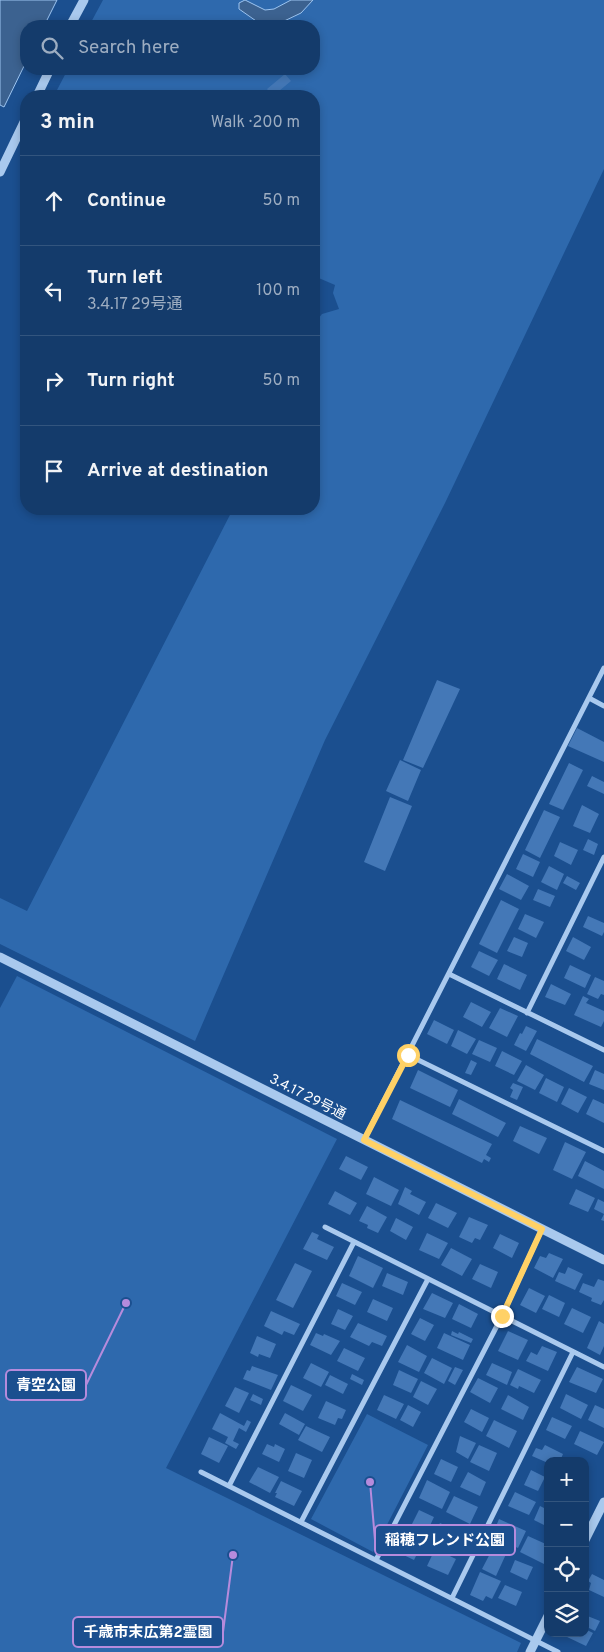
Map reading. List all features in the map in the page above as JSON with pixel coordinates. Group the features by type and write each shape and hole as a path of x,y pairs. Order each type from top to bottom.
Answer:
{"street":[{"path":"73,20 84,0"},
{"path":"39,90 47,75"},
{"path":"0,172 20,130"},
{"path":"364,1140 604,668"},
{"path":"589,698 604,706"},
{"path":"527,1013 604,857"},
{"name":"3.4.17 29号通","path":"0,957 604,1260"},
{"path":"448,974 604,1050"},
{"path":"408,1055 604,1151"},
{"path":"324,1227 604,1367"},
{"path":"376,1560 502,1316 542,1229"},
{"path":"230,1486 354,1242"},
{"path":"301,1522 428,1279"},
{"path":"452,1598 573,1352"},
{"path":"201,1472 558,1652"},
{"path":"589,1532 604,1502"},
{"path":"530,1652 544,1624"}],"shaded area":[{"path":"0,0 57,0 47,20 20,20 20,74 4,107 0,105"},
{"path":"103,0 604,0 604,169 445,503 325,740 195,1041 0,944 0,898 27,911 230,515 320,515 320,316 322,314 339,309 333,293 335,285 320,279 320,90 57,90 65,75 320,75 320,20 92,20"},
{"path":"245,0 265,10 274,9 291,0 313,0 301,13 286,20 255,20 239,9 239,3"},
{"path":"17,976 337,1139 166,1468 521,1643 517,1652 0,1652 0,1008"},
{"path":"367,1414 428,1445 373,1552 311,1519"}],"building":[{"path":"284,75 291,81 280,90 267,89"},
{"path":"437,680 460,689 423,768 403,760"},
{"path":"577,728 604,742 604,762 568,746"},
{"path":"400,760 421,770 408,801 386,791"},
{"path":"569,763 583,770 563,810 549,804"},
{"path":"592,776 604,782 604,794 587,786"},
{"path":"390,797 412,806 385,871 364,862"},
{"path":"582,805 599,814 590,833 573,826"},
{"path":"544,810 560,817 540,858 525,850"},
{"path":"588,839 598,844 594,855 583,850"},
{"path":"560,842 578,850 571,865 554,856"},
{"path":"523,854 540,862 533,877 516,869"},
{"path":"549,866 564,874 557,890 541,882"},
{"path":"507,874 529,886 521,900 499,889"},
{"path":"567,876 580,883 576,890 563,883"},
{"path":"538,889 555,896 550,907 533,900"},
{"path":"501,900 519,909 497,953 479,944"},
{"path":"525,914 544,922 536,938 518,929"},
{"path":"588,916 604,923 602,936 583,927"},
{"path":"514,937 528,943 522,957 507,951"},
{"path":"573,937 591,947 584,960 566,951"},
{"path":"479,951 498,960 489,976 471,967"},
{"path":"504,964 527,975 520,990 497,979"},
{"path":"570,965 591,975 585,988 564,978"},
{"path":"595,977 604,981 604,995 601,994 598,999 587,994"},
{"path":"551,984 571,994 565,1005 545,997"},
{"path":"583,996 589,999 586,1003 604,1011 604,1021 601,1027 574,1015"},
{"path":"471,1002 491,1012 482,1027 463,1017"},
{"path":"500,1008 518,1016 507,1037 489,1028"},
{"path":"434,1020 454,1030 447,1044 427,1034"},
{"path":"526,1026 537,1031 526,1051 514,1045"},
{"path":"458,1030 476,1039 467,1054 451,1046"},
{"path":"537,1039 593,1066 584,1082 530,1054"},
{"path":"479,1040 497,1048 490,1062 472,1054"},
{"path":"502,1051 522,1061 514,1075 495,1066"},
{"path":"471,1060 477,1063 471,1075 465,1073"},
{"path":"526,1065 544,1075 535,1090 517,1081"},
{"path":"418,1070 458,1090 450,1107 410,1088"},
{"path":"595,1070 604,1074 604,1090 589,1084"},
{"path":"546,1078 564,1087 557,1102 539,1093"},
{"path":"513,1083 523,1087 517,1100 510,1097 513,1090 510,1088"},
{"path":"569,1088 587,1097 578,1113 561,1104"},
{"path":"459,1099 506,1123 498,1137 452,1114"},
{"path":"593,1099 604,1104 604,1123 586,1114"},
{"path":"400,1100 492,1144 486,1155 491,1158 489,1162 484,1159 482,1163 392,1119"},
{"path":"520,1126 547,1138 539,1154 513,1141"},
{"path":"565,1142 586,1152 572,1179 553,1170"},
{"path":"346,1156 368,1167 361,1180 339,1169"},
{"path":"585,1161 604,1171 604,1189 578,1176"},
{"path":"374,1177 399,1190 391,1206 366,1194"},
{"path":"405,1187 412,1191 410,1194 426,1202 419,1215 398,1204"},
{"path":"576,1189 595,1198 588,1212 569,1204"},
{"path":"335,1191 357,1203 350,1215 328,1204"},
{"path":"598,1199 604,1202 604,1214 594,1209"},
{"path":"436,1203 457,1213 448,1228 428,1218"},
{"path":"367,1206 387,1217 378,1233 367,1228 368,1225 359,1221"},
{"path":"469,1217 488,1225 480,1240 475,1238 472,1243 459,1237"},
{"path":"396,1218 413,1227 406,1240 390,1231"},
{"path":"312,1232 319,1235 317,1239 334,1247 327,1260 303,1249"},
{"path":"427,1233 448,1243 439,1259 419,1250"},
{"path":"500,1234 519,1243 512,1258 493,1248"},
{"path":"451,1248 472,1259 462,1276 441,1265"},
{"path":"549,1253 563,1259 553,1278 534,1268 540,1256 546,1258"},
{"path":"358,1256 383,1268 373,1288 349,1276"},
{"path":"295,1263 312,1271 293,1308 276,1300"},
{"path":"480,1264 498,1272 491,1288 472,1279"},
{"path":"568,1267 583,1274 575,1290 555,1281 559,1272 565,1274"},
{"path":"387,1273 408,1282 403,1295 382,1286"},
{"path":"598,1279 604,1281 604,1300 601,1305 591,1301 592,1298 579,1292 583,1283 594,1287"},
{"path":"342,1283 362,1292 355,1305 336,1296"},
{"path":"529,1288 545,1296 536,1313 520,1305"},
{"path":"432,1293 453,1303 445,1318 423,1309"},
{"path":"549,1295 565,1303 559,1317 542,1309"},
{"path":"373,1299 393,1308 387,1321 367,1312"},
{"path":"459,1304 478,1314 471,1328 452,1319"},
{"path":"572,1308 591,1317 583,1333 564,1324"},
{"path":"338,1309 353,1316 345,1330 331,1324"},
{"path":"271,1311 300,1324 294,1335 284,1331 282,1335 264,1326"},
{"path":"420,1318 434,1325 425,1341 411,1334"},
{"path":"599,1321 604,1324 604,1346 600,1355 587,1348"},
{"path":"358,1323 387,1336 382,1346 372,1342 369,1346 350,1337"},
{"path":"452,1331 458,1334 459,1332 473,1339 471,1343 451,1335"},
{"path":"508,1331 528,1340 518,1360 498,1351"},
{"path":"316,1333 323,1336 324,1334 340,1341 331,1355 310,1345"},
{"path":"444,1333 470,1345 463,1360 437,1348"},
{"path":"257,1336 276,1344 270,1358 259,1354 258,1357 250,1353"},
{"path":"407,1345 427,1356 419,1372 398,1362"},
{"path":"542,1346 557,1352 548,1371 526,1361 531,1352 537,1355"},
{"path":"344,1348 365,1358 358,1371 337,1361"},
{"path":"432,1358 452,1368 444,1384 424,1373"},
{"path":"311,1363 329,1372 321,1387 303,1378"},
{"path":"492,1363 512,1372 507,1385 486,1375"},
{"path":"252,1366 278,1375 271,1390 243,1379 247,1370 250,1371"},
{"path":"455,1367 463,1370 455,1385 448,1381"},
{"path":"577,1367 603,1379 596,1393 569,1382"},
{"path":"518,1369 541,1380 534,1393 519,1386 518,1389 510,1385"},
{"path":"399,1370 418,1379 411,1393 393,1385"},
{"path":"352,1374 364,1380 362,1385 350,1379"},
{"path":"330,1375 348,1384 343,1394 325,1385"},
{"path":"478,1378 498,1388 490,1403 470,1392"},
{"path":"421,1381 437,1389 428,1405 413,1397"},
{"path":"291,1385 312,1395 303,1411 283,1401"},
{"path":"235,1387 249,1393 239,1413 225,1406"},
{"path":"253,1394 263,1399 261,1405 250,1400"},
{"path":"566,1394 588,1405 581,1419 560,1408"},
{"path":"384,1395 404,1404 396,1419 377,1410"},
{"path":"508,1395 529,1407 523,1420 501,1409"},
{"path":"326,1401 346,1410 342,1419 338,1418 335,1425 318,1418"},
{"path":"408,1405 421,1412 413,1427 400,1420"},
{"path":"595,1405 604,1409 604,1428 588,1420"},
{"path":"471,1409 489,1418 482,1432 464,1422"},
{"path":"220,1413 244,1426 247,1420 251,1422 246,1432 239,1428 233,1441 239,1444 236,1449 225,1443 228,1437 212,1429"},
{"path":"285,1413 305,1424 299,1435 279,1424"},
{"path":"552,1417 572,1426 565,1439 546,1430"},
{"path":"494,1420 517,1431 509,1448 486,1436"},
{"path":"306,1426 330,1437 322,1452 298,1440"},
{"path":"580,1431 604,1442 597,1455 574,1444"},
{"path":"460,1436 476,1443 468,1459 456,1452"},
{"path":"209,1437 228,1446 219,1463 201,1454"},
{"path":"267,1444 274,1447 275,1444 285,1449 279,1462 262,1454"},
{"path":"479,1445 497,1453 489,1471 470,1462"},
{"path":"545,1445 563,1454 562,1457 544,1457 544,1461 532,1456 536,1448 542,1450"},
{"path":"296,1453 312,1460 304,1478 288,1471"},
{"path":"441,1459 458,1467 451,1482 434,1474"},
{"path":"258,1467 279,1477 270,1493 249,1482"},
{"path":"531,1470 544,1476 538,1491 524,1485"},
{"path":"468,1472 486,1482 480,1496 460,1487"},
{"path":"427,1480 450,1492 442,1509 419,1498"},
{"path":"281,1481 302,1491 294,1506 275,1497"},
{"path":"515,1492 536,1502 529,1515 508,1506"},
{"path":"454,1496 478,1507 470,1524 446,1512"},
{"path":"540,1506 544,1508 544,1525 534,1520"},
{"path":"419,1510 434,1517 426,1534 411,1526"},
{"path":"499,1519 526,1531 518,1548 492,1536"},
{"path":"440,1523 465,1535 458,1549 433,1537"},
{"path":"400,1531 423,1542 414,1560 391,1549"},
{"path":"528,1536 544,1543 544,1564 520,1552"},
{"path":"494,1546 507,1552 496,1576 482,1569"},
{"path":"435,1549 456,1559 448,1575 427,1566"},
{"path":"515,1560 533,1567 527,1580 510,1572"},
{"path":"480,1572 501,1581 492,1599 486,1596 483,1601 470,1595"},
{"path":"592,1574 604,1580 604,1597 589,1590 591,1583 589,1579"},
{"path":"505,1585 522,1592 516,1606 498,1598"},
{"path":"589,1617 600,1621 595,1631 589,1628"},
{"path":"589,1631 593,1633 586,1646 567,1637 589,1637"}],"place":[{"name":"青空公園","path":"126,1303"},
{"name":"稲穂フレンド公園","path":"370,1482"},
{"name":"千歳市末広第2霊園","path":"233,1555"}],"route":[{"path":"408,1055 364,1140 542,1229 502,1316"}]}
